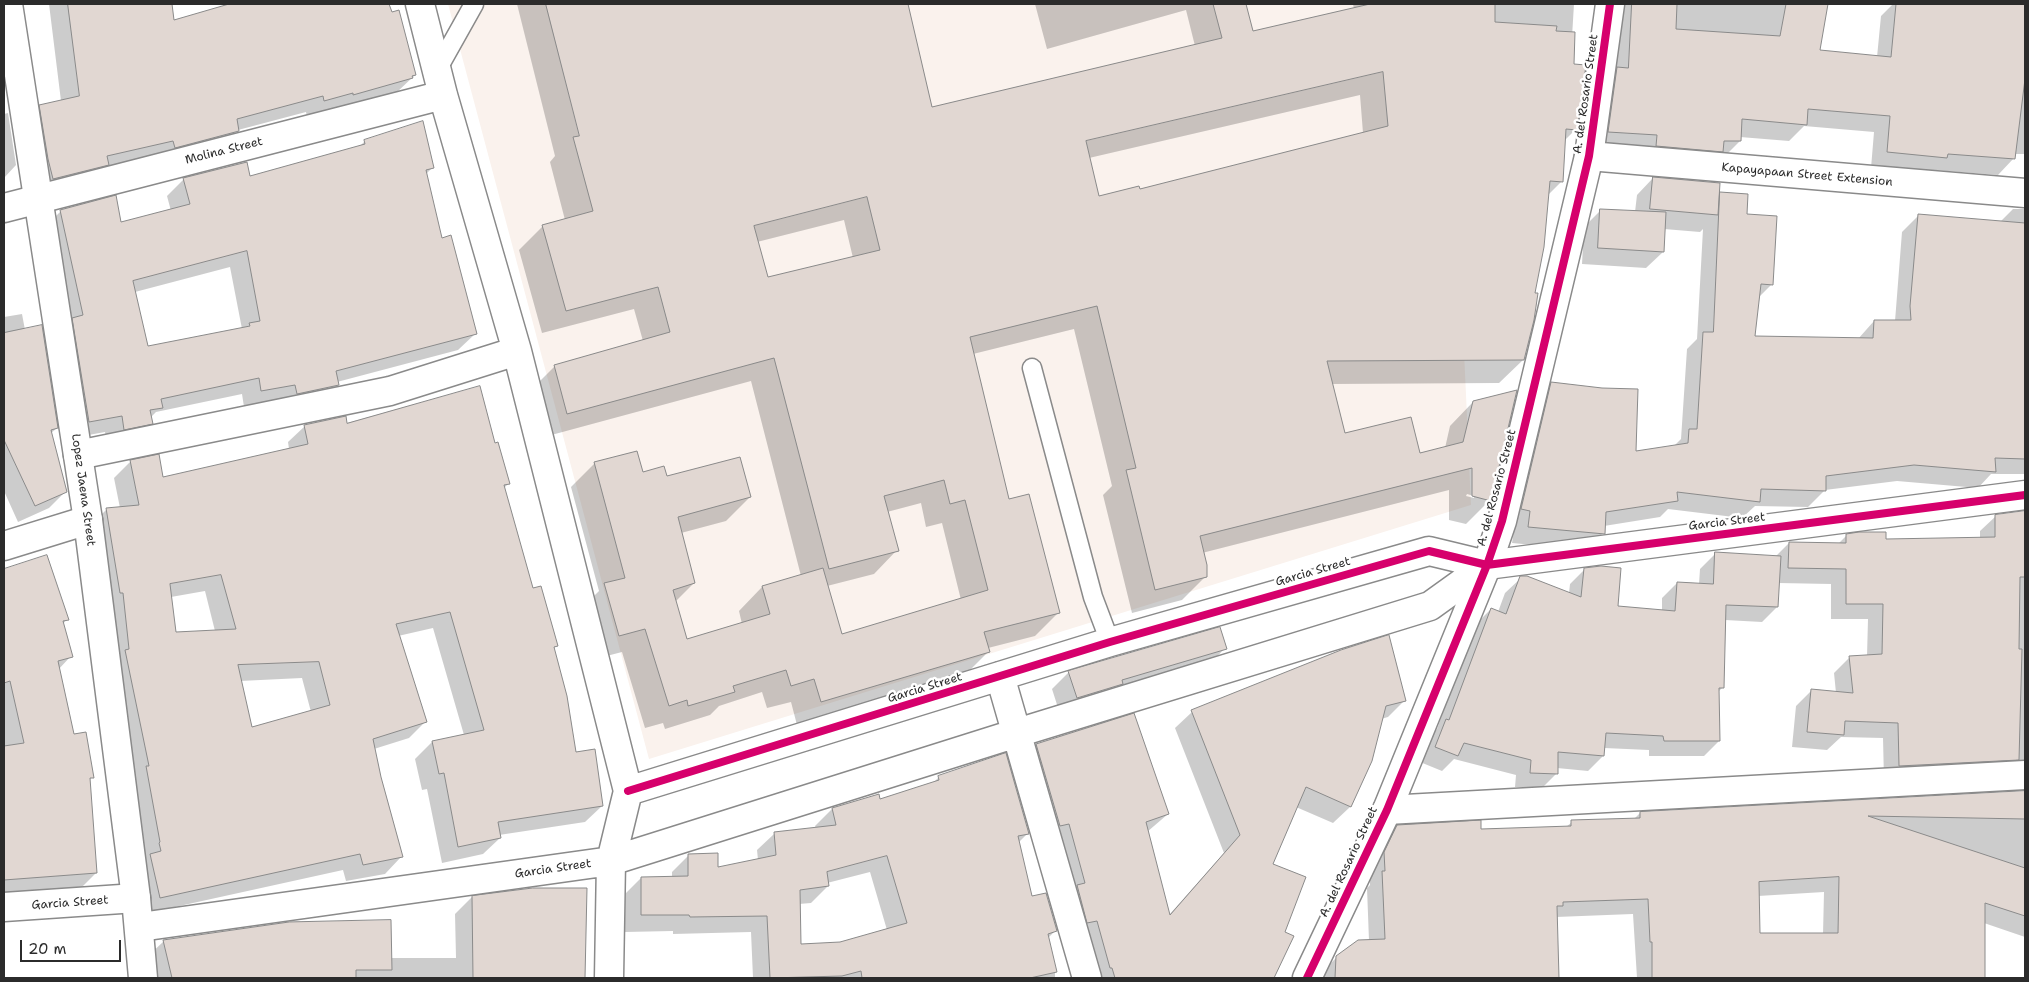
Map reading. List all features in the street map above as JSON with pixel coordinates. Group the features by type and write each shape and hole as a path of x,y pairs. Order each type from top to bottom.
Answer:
{"street":[{"name":"Lopez Jaena Street","path":"8,4 88,520 140,927 144,978"},
{"path":"420,4 440,83 517,351 628,791 611,861 609,978"},
{"name":"A. del Rosario Street","path":"1307,978 1387,810 1488,565 1502,521 1589,156 1610,4"},
{"name":"Molina Street","path":"4,208 440,83"},
{"name":"Kapayapaan Street Extension","path":"1589,156 2025,193"},
{"path":"78,455 390,391 517,351"},
{"name":"Garcia Street","path":"628,791 1110,642 1429,550 1488,565 2025,495"},
{"path":"4,546 88,520"},
{"name":"Garcia Street","path":"140,927 611,861 1017,733 1430,606 1488,565"},
{"path":"1000,676 1087,978"},
{"path":"1387,810 2025,776"},
{"name":"Garcia Street","path":"4,907 136,898"}],"lane":[{"path":"440,83 474,4"},
{"path":"1032,368 1093,597 1110,642"}],"shaded area":[{"path":"448,4 1446,4 1451,64 1471,505 649,759"}],"building":[{"path":"68,4 172,4 174,20 229,4 389,4 392,12 399,10 416,75 412,76 413,78 353,95 353,93 324,101 323,96 237,119 239,131 175,148 173,141 107,156 109,165 53,179 39,105 79,96"},
{"path":"546,4 908,4 932,107 1222,38 1213,4 1246,4 1253,31 1370,4 1495,4 1495,22 1557,26 1556,31 1575,32 1574,64 1586,65 1577,130 1566,129 1563,182 1550,181 1544,247 1535,293 1538,293 1534,320 1524,360 1327,361 1345,433 1411,417 1420,453 1463,442 1473,401 1517,390 1491,501 1472,496 1472,468 1200,536 1207,565 1207,577 1155,590 1126,470 1136,468 1097,306 970,337 1009,499 1029,494 1060,613 984,632 990,652 821,702 814,679 791,686 786,670 733,686 735,692 688,706 687,700 669,706 645,629 619,636 604,583 625,578 594,462 637,451 643,472 664,466 667,476 740,457 751,497 678,517 695,583 673,590 687,639 770,614 762,586 823,568 842,634 988,590 965,500 950,504 944,480 884,496 899,551 829,569 774,358 567,414 554,365 670,332 658,287 566,311 542,225 593,211 573,137 579,136","holes":["1383,72 1388,126 1140,189 1139,186 1099,196 1086,141","867,197 880,250 768,277 754,226"]},
{"path":"1632,4 1677,4 1676,29 1780,36 1786,4 1828,4 1820,50 1891,57 1896,4 2025,4 2025,79 2015,159 1948,154 1947,158 1887,152 1890,116 1808,109 1807,125 1742,119 1741,141 1724,141 1723,152 1656,146 1657,135 1608,132 1617,67 1628,68"},
{"path":"423,121 434,168 426,170 442,238 451,235 477,334 336,371 339,385 297,394 295,385 261,391 259,378 161,399 163,408 150,410 153,424 124,430 122,416 89,422 72,318 83,315 60,210 116,195 121,222 190,204 183,178 247,162 250,176 365,144 364,140","holes":["247,251 260,321 249,323 250,326 148,346 133,281"]},
{"path":"1653,177 1720,183 1718,215 1650,209"},
{"path":"1720,192 1748,194 1747,214 1777,216 1773,285 1761,284 1755,336 1873,338 1874,320 1911,320 1910,306 1918,214 2025,223 2025,459 1995,458 1996,472 1914,465 1826,476 1826,491 1761,489 1760,502 1677,492 1678,501 1606,512 1605,534 1528,527 1530,511 1521,509 1551,382 1602,388 1638,389 1636,451 1688,443 1689,429 1697,429 1703,332 1713,332"},
{"path":"1600,209 1666,212 1664,252 1598,248"},
{"path":"42,325 58,428 51,430 67,492 35,506 4,440 4,333"},
{"path":"480,386 495,443 498,442 510,484 504,485 533,588 541,586 558,646 554,647 567,696 576,752 595,749 603,806 498,822 501,838 458,847 444,773 439,774 432,741 484,730 450,612 396,624 427,722 373,739 381,777 403,857 363,865 360,854 160,898 150,854 161,851 160,842 146,766 149,766 125,650 129,649 123,593 120,593 106,508 139,505 130,460 159,454 163,477 308,444 304,425 346,416 347,423","holes":["221,575 236,629 176,632 170,584","319,662 330,705 252,727 238,665"]},
{"path":"2025,511 2025,577 2020,577 2019,649 2022,649 2019,760 1899,766 1898,723 1845,721 1844,735 1807,732 1811,689 1853,693 1849,656 1882,654 1883,604 1846,604 1846,569 1788,568 1789,542 1846,543 1846,534 1859,532 1886,532 1886,539 1995,537 1995,515"},
{"path":"1715,552 1781,556 1778,607 1726,605 1724,688 1719,688 1720,741 1664,741 1663,736 1606,733 1604,756 1558,752 1558,774 1530,773 1531,760 1464,743 1458,756 1435,747 1446,719 1449,720 1491,608 1506,614 1520,576 1527,576 1581,597 1584,568 1601,566 1621,568 1618,606 1675,611 1677,582 1713,584"},
{"path":"47,555 69,620 63,621 73,657 58,661 74,734 86,732 94,778 90,778 97,873 4,880 4,746 24,743 10,681 4,683 4,569"},
{"path":"1220,627 1227,649 1122,680 1123,684 1077,698 1068,671"},
{"path":"1389,635 1406,701 1386,706 1372,761 1351,807 1306,787 1273,864 1306,877 1285,932 1294,936 1274,978 1115,978 1112,968 1110,968 1097,921 1087,923 1077,885 1085,883 1069,824 1060,826 1036,744 1134,713 1169,814 1146,822 1170,915 1240,835 1191,710 1341,650"},
{"path":"1006,753 1029,834 1018,836 1032,896 1046,893 1057,931 1048,934 1057,972 1030,978 862,978 861,971 842,976 770,978 767,916 690,917 689,915 641,915 641,877 688,876 688,854 718,853 718,867 776,855 774,832 836,825 832,808 879,794 880,799 939,780 938,776","holes":["887,856 907,923 840,942 801,944 800,890 829,886 827,872"]},
{"path":"2025,791 2025,819 1868,816 2025,868 2025,916 1985,903 1985,978 1652,978 1652,942 1650,942 1648,899 1563,902 1563,906 1557,906 1559,978 1335,978 1336,956 1358,940 1385,939 1382,871 1385,871 1384,852 1397,825 1481,820 1481,829 1571,826 1571,820 1640,818 1640,812","holes":["1839,877 1838,933 1760,933 1759,882"]},
{"path":"533,888 587,888 585,978 473,978 472,896"},
{"path":"391,920 392,970 356,970 356,978 172,978 163,940 289,922"}],"cycle path":[{"path":"1307,978 1387,810 1487,565 1502,521 1589,156 1610,4"},
{"path":"628,791 1110,642 1429,551 1487,565 2025,495"}]}
